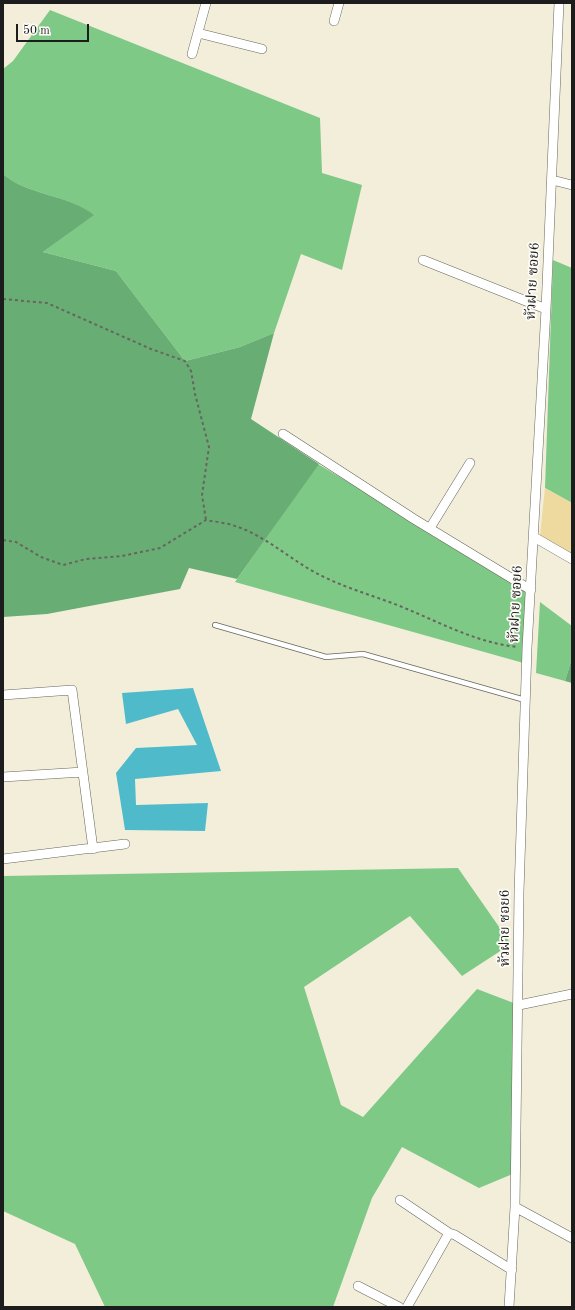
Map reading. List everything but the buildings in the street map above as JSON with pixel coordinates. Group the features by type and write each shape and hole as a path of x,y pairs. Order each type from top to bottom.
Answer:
{"street":[{"path":"192,54 206,3"},
{"path":"334,21 339,3"},
{"name":"หัวฝาย ซอย6","path":"509,1307 515,1207 519,1005 519,892 525,700 546,309 559,3"},
{"path":"198,33 262,49"},
{"path":"552,180 572,185"},
{"path":"423,260 546,309"},
{"path":"283,434 430,528 531,590"},
{"path":"430,528 470,463"},
{"path":"534,537 572,559"},
{"path":"3,695 72,690 94,849"},
{"path":"3,778 83,772"},
{"path":"3,859 125,844"},
{"path":"519,1005 572,994"},
{"path":"400,1200 449,1233 455,1235 512,1270"},
{"path":"515,1207 572,1238"},
{"path":"407,1307 449,1233"},
{"path":"358,1286 399,1307"}],"lane":[{"path":"215,625 326,658 363,654 525,700"}],"path":[{"path":"3,298 47,302 151,348 185,361 191,371 194,394 209,446 202,495 206,520"},
{"path":"3,540 16,542 41,557 63,565 86,559 122,556 160,548 206,520 238,527 266,541 321,576 362,594 406,608 452,630 502,645 527,648"}],"green space":[{"path":"50,10 320,118 322,173 362,185 342,270 301,254 274,333 240,347 185,361 116,271 43,252 93,215 72,203 24,187 3,174 3,69 13,61"},
{"path":"3,174 24,187 72,203 94,215 43,252 116,271 185,361 240,347 274,333 251,419 319,464 237,579 189,568 180,589 47,614 3,617"},
{"path":"553,260 572,268 572,503 545,488"},
{"path":"318,464 531,590 527,664 235,582"},
{"path":"540,602 572,626 572,658 565,681 536,673"},
{"path":"572,658 572,683 565,681"},
{"path":"458,868 511,944 462,976 410,916 304,987 341,1105 363,1117 477,989 519,1005 515,1173 479,1188 402,1147 372,1198 333,1307 105,1307 75,1244 3,1211 3,876"}],"sand":[{"path":"545,488 572,503 572,554 540,536"}],"water":[{"path":"193,688 221,771 135,779 136,805 208,803 205,831 125,830 116,773 136,748 197,745 178,709 126,724 122,693"}]}
